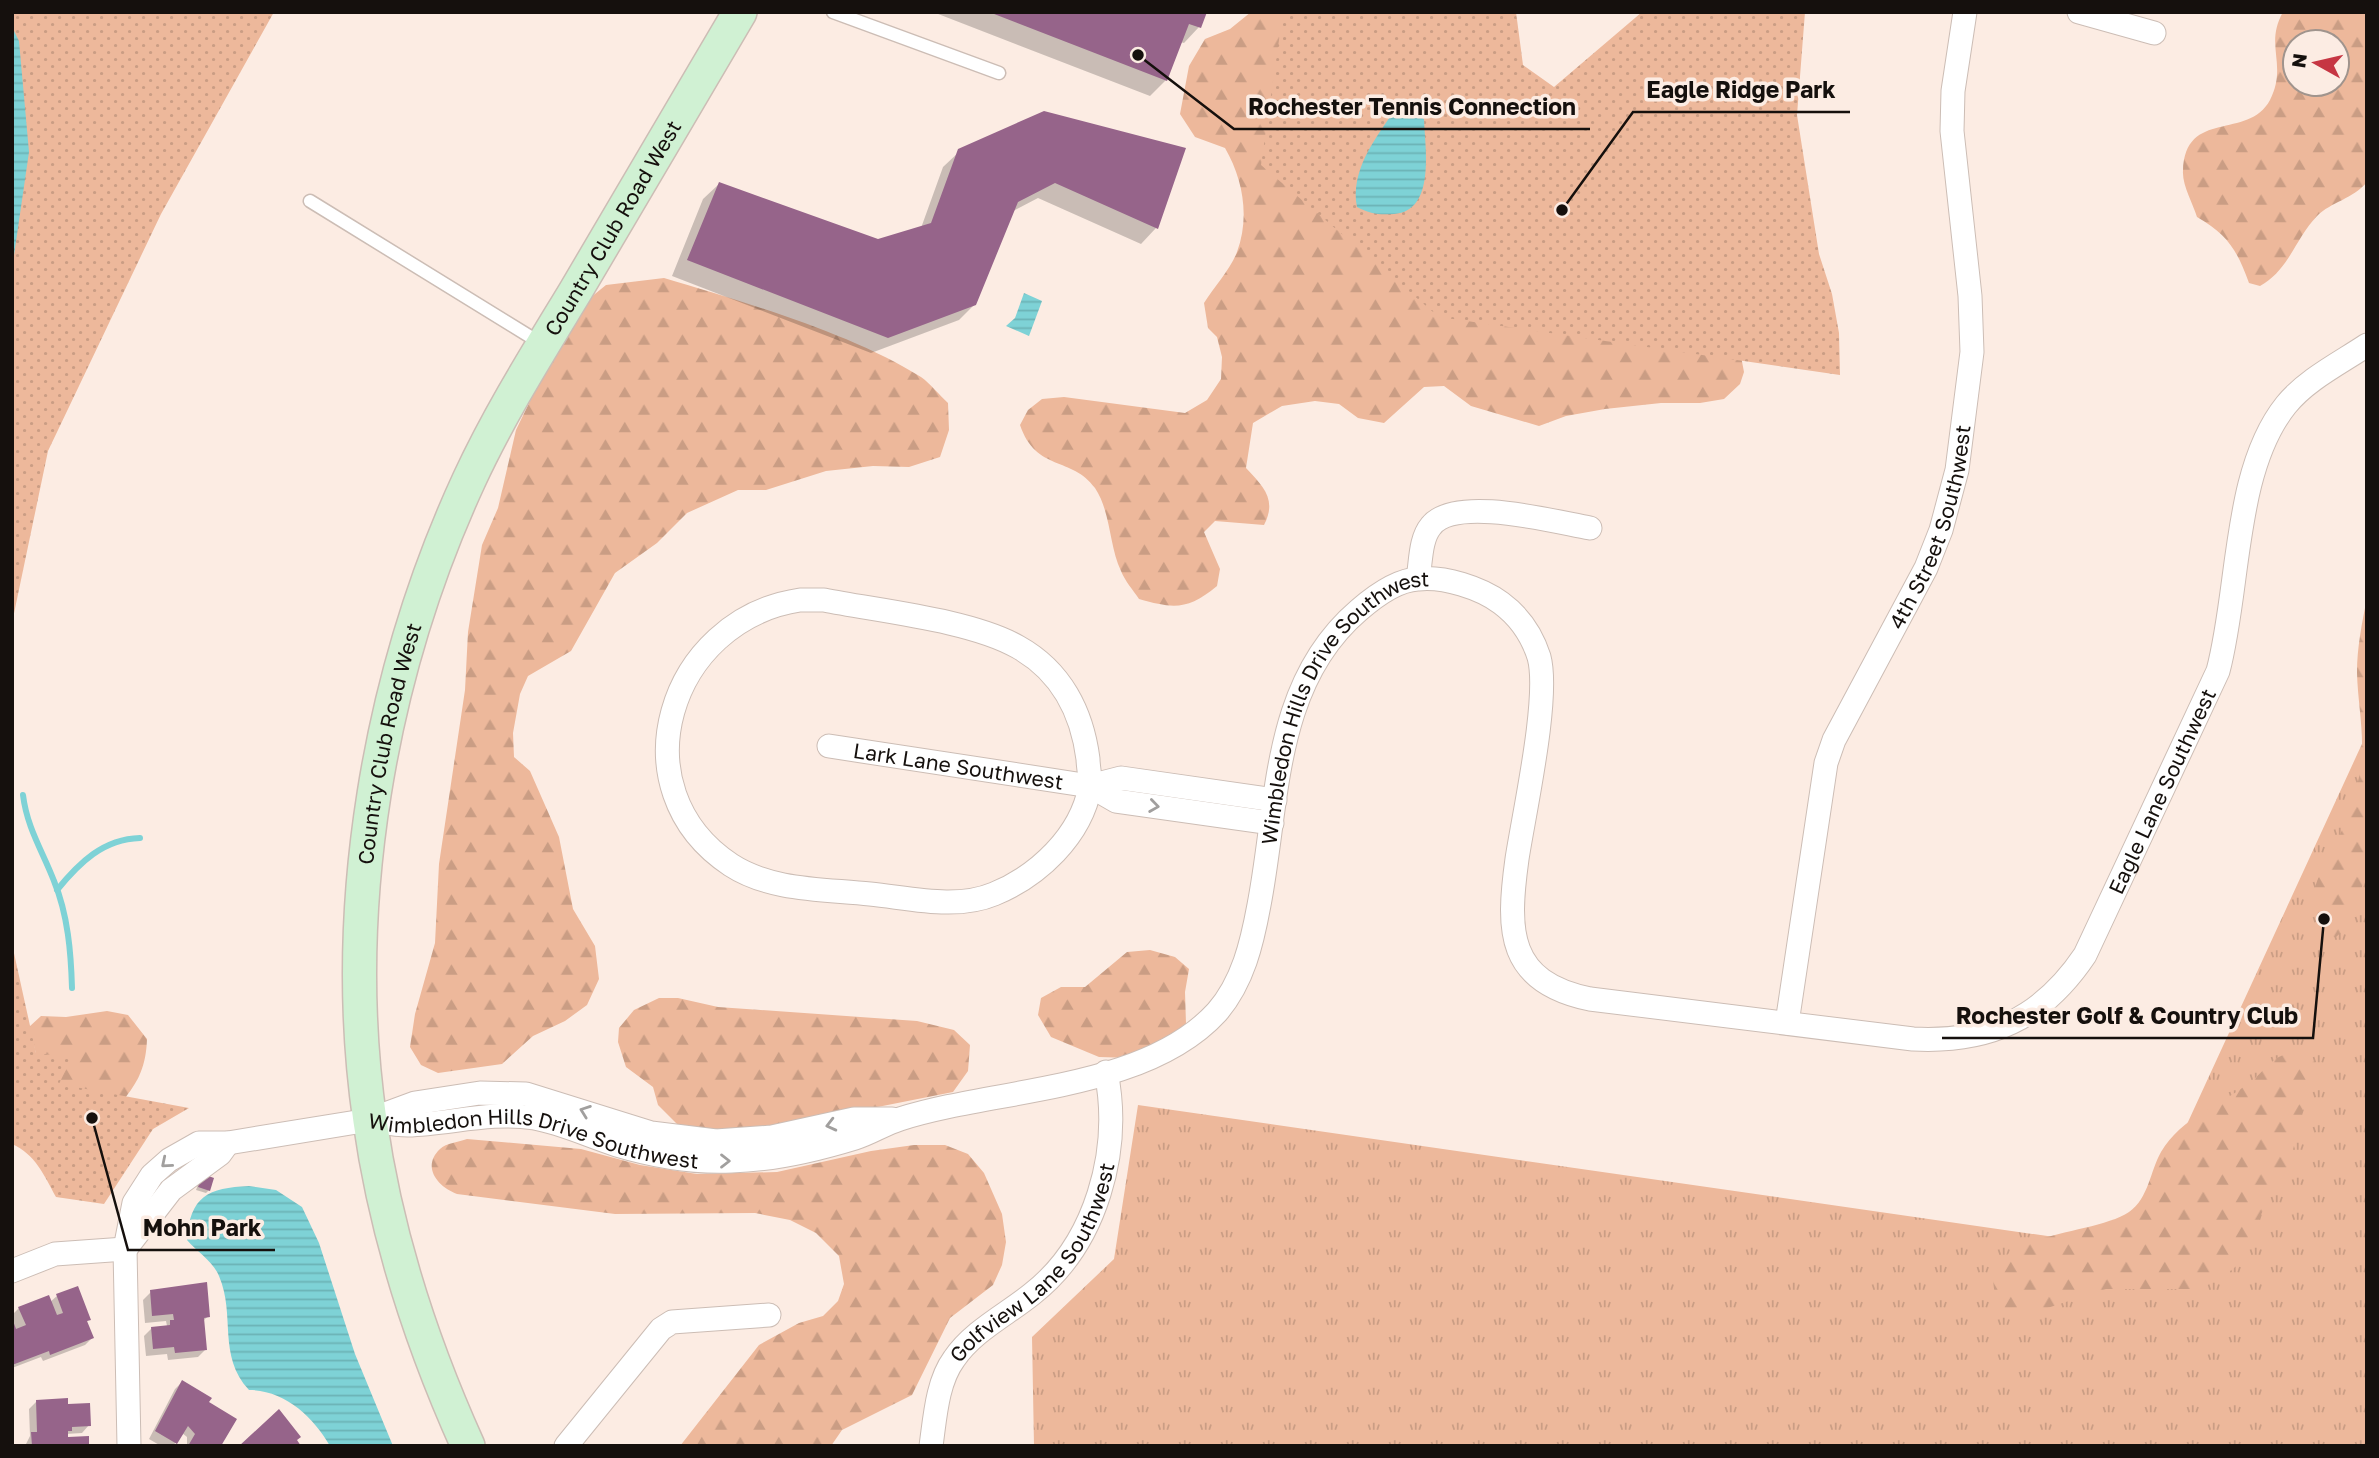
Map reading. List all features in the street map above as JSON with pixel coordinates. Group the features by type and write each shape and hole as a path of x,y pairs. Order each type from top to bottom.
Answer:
{"main road":[{"name":"Country Club Road West","path":"468,1446 436,1373 411,1299 390,1225 369,1120 363,1046 362,940 368,838 386,730 408,642 454,512 490,438 740,12"}],"street":[{"name":"4th Street Southwest","path":"1787,1023 1826,763 1834,740 1926,568 1941,530 1957,470 1972,352 1970,296 1952,131 1953,91 1965,12"},
{"path":"2079,12 2154,33"},
{"name":"Eagle Lane Southwest","path":"1787,1023 1913,1040 1964,1039 1981,1035 2026,1015 2067,982 2085,955 2218,671 2230,623 2249,481 2264,439 2287,404 2303,388 2367,345"},
{"path":"1418,579 1425,537 1432,524 1444,515 1476,510 1590,528"},
{"name":"Wimbledon Hills Drive Southwest","path":"125,1249 171,1190 220,1154 228,1143 369,1120 405,1125 495,1117 534,1118 641,1151 701,1161 778,1157 858,1138 899,1119 1141,1063 1170,1049 1214,1014 1232,992 1246,961 1255,926 1289,721 1299,692 1328,639 1382,593 1418,579 1470,587 1495,598 1517,615 1531,636 1541,662 1538,718 1510,919 1516,946 1531,972 1566,994 1787,1023"},
{"path":"824,600 976,630 1018,646 1038,659 1054,674 1079,715 1090,786 1079,814 1045,864 1026,879 983,899 939,901 780,884 732,866 695,830 679,802 670,773 668,744 671,718 679,692 695,663 737,622 778,604 824,600"},
{"name":"Lark Lane Southwest","path":"829,746 1090,786 1116,801 1272,823"},
{"name":"Lark Lane Southwest","path":"1090,786 1121,778 1275,800"},
{"name":"Golfview Lane Southwest","path":"931,1446 943,1381 953,1360 969,1342 1034,1293 1062,1265 1079,1241 1093,1211 1105,1167 1111,1121 1107,1072"},
{"path":"12,1271 55,1254 125,1249 129,1446"},
{"path":"566,1446 661,1329 672,1322 769,1315"}],"lane":[{"path":"833,12 999,73"},
{"path":"310,201 543,345"}],"green space":[{"path":"12,12 274,12 161,214 48,451 12,623"},
{"path":"1251,12 1300,12 1739,346 1744,372 1740,384 1724,399 1605,409 1566,416 1539,426 1471,406 1444,386 1424,387 1384,423 1358,418 1339,404 1315,401 1282,406 1253,423 1246,468 1267,494 1269,508 1264,525 1215,521 1204,532 1220,569 1217,586 1198,600 1171,606 1139,599 1117,561 1104,508 1095,488 1076,471 1035,450 1020,425 1028,410 1042,399 1064,397 1185,413 1207,400 1221,379 1222,357 1217,337 1208,328 1204,303 1237,252 1243,225 1243,198 1236,172 1225,148 1195,137 1180,114 1189,66 1205,39 1230,29"},
{"path":"1283,12 1516,12 1523,65 1554,87 1642,12 1805,12 1797,115 1819,254 1832,294 1839,333 1840,375 1439,317 1261,165"},
{"path":"2283,12 2367,12 2367,182 2355,193 2317,216 2278,272 2260,286 2249,283 2240,261 2224,237 2197,217 2183,171 2186,152 2194,139 2206,132 2247,120 2260,112 2270,100 2277,76 2275,35"},
{"path":"664,278 796,320 863,346 893,361 921,377 948,403 949,430 940,457 909,467 873,466 826,471 766,490 738,490 687,513 657,543 615,573 571,651 528,676 520,694 513,733 514,757 530,771 559,837 573,909 595,946 599,979 587,1005 565,1021 533,1036 502,1064 438,1073 421,1065 410,1047 415,1014 435,943 439,864 465,690 468,632 482,545 498,508 516,430 542,376 590,298 606,285"},
{"path":"2367,598 2367,872 2349,925 2336,937 2325,935 2318,922 2314,909 2315,887 2346,820 2360,771 2362,743 2357,663"},
{"path":"2367,733 2367,1446 1034,1446 1032,1337 1114,1259 1138,1105 2130,1248"},
{"path":"12,944 36,1053 71,1058 59,1084 189,1108 153,1129 104,1204 56,1197 33,1159 12,1144"},
{"path":"1150,950 1175,957 1189,969 1185,992 1186,1024 1170,1041 1131,1058 1099,1057 1051,1037 1038,1015 1041,998 1061,987 1085,987 1127,952"},
{"path":"659,998 678,998 718,1007 917,1021 954,1030 970,1045 968,1071 953,1092 782,1126 725,1132 681,1128 658,1105 653,1087 626,1067 618,1042 619,1028 634,1010"},
{"path":"107,1011 128,1015 147,1039 140,1073 122,1102 71,1096 40,1069 29,1027 41,1016 66,1017"},
{"path":"2301,1050 2312,1056 2316,1072 2307,1093 2288,1170 2268,1199 2239,1264 2220,1279 2198,1289 2106,1289 2038,1311 2002,1310 1993,1284 1998,1265 2013,1251 2034,1241 2110,1221 2129,1212 2145,1192 2161,1152 2179,1130 2249,1083 2271,1062 2282,1055"},
{"path":"467,1139 581,1149 640,1165 697,1174 777,1172 871,1151 914,1145 945,1145 968,1154 984,1173 1002,1214 1006,1242 1002,1265 993,1285 950,1318 912,1395 842,1430 831,1446 680,1446 759,1345 799,1323 823,1316 838,1301 844,1284 839,1256 816,1233 790,1220 755,1213 615,1214 457,1194 438,1181 434,1176 432,1163 434,1156 443,1147"}],"water":[{"path":"12,27 19,41 29,152 12,269"},
{"path":"1394,111 1407,111 1424,119 1425,176 1417,202 1407,210 1394,214 1375,214 1357,207 1357,181 1366,156"},
{"path":"1024,293 1042,301 1029,336 1006,326 1015,318"},
{"path":"249,1186 276,1190 302,1207 319,1243 355,1354 393,1446 330,1446 315,1425 296,1407 274,1395 249,1390 239,1377 230,1349 224,1291 219,1276 209,1261 187,1240 192,1213 204,1197 222,1189"}],"building":[{"path":"989,12 1207,12 1201,28 1189,24 1167,81"},
{"path":"1044,111 1186,148 1158,229 1055,183 1018,202 976,305 888,338 687,260 719,182 878,239 931,223 958,149"},
{"path":"203,1174 214,1178 210,1191 198,1187"},
{"path":"207,1282 210,1317 204,1318 207,1350 175,1353 174,1347 153,1349 151,1327 170,1325 170,1320 174,1320 173,1314 152,1316 150,1290"},
{"path":"78,1286 91,1320 87,1321 94,1338 50,1355 49,1351 12,1365 12,1318 16,1329 26,1325 18,1307 49,1295 57,1315 63,1313 56,1294"},
{"path":"182,1380 212,1398 209,1402 237,1419 221,1446 188,1446 195,1434 188,1426 177,1444 155,1431"},
{"path":"68,1398 68,1404 90,1403 91,1426 72,1427 72,1431 68,1431 68,1437 89,1436 89,1446 32,1446 31,1432 37,1432 36,1400"},
{"path":"279,1409 301,1437 297,1440 301,1446 239,1446"}],"waterway":[{"path":"23,795 32,829 63,907 70,948 72,988"},
{"path":"57,890 93,854 115,843 140,838"}],"place":[{"name":"Rochester Tennis Connection","path":"1138,55"},
{"name":"Eagle Ridge Park","path":"1562,210"},
{"name":"Rochester Golf & Country Club","path":"2324,919"},
{"name":"Mohn Park","path":"92,1118"}]}
